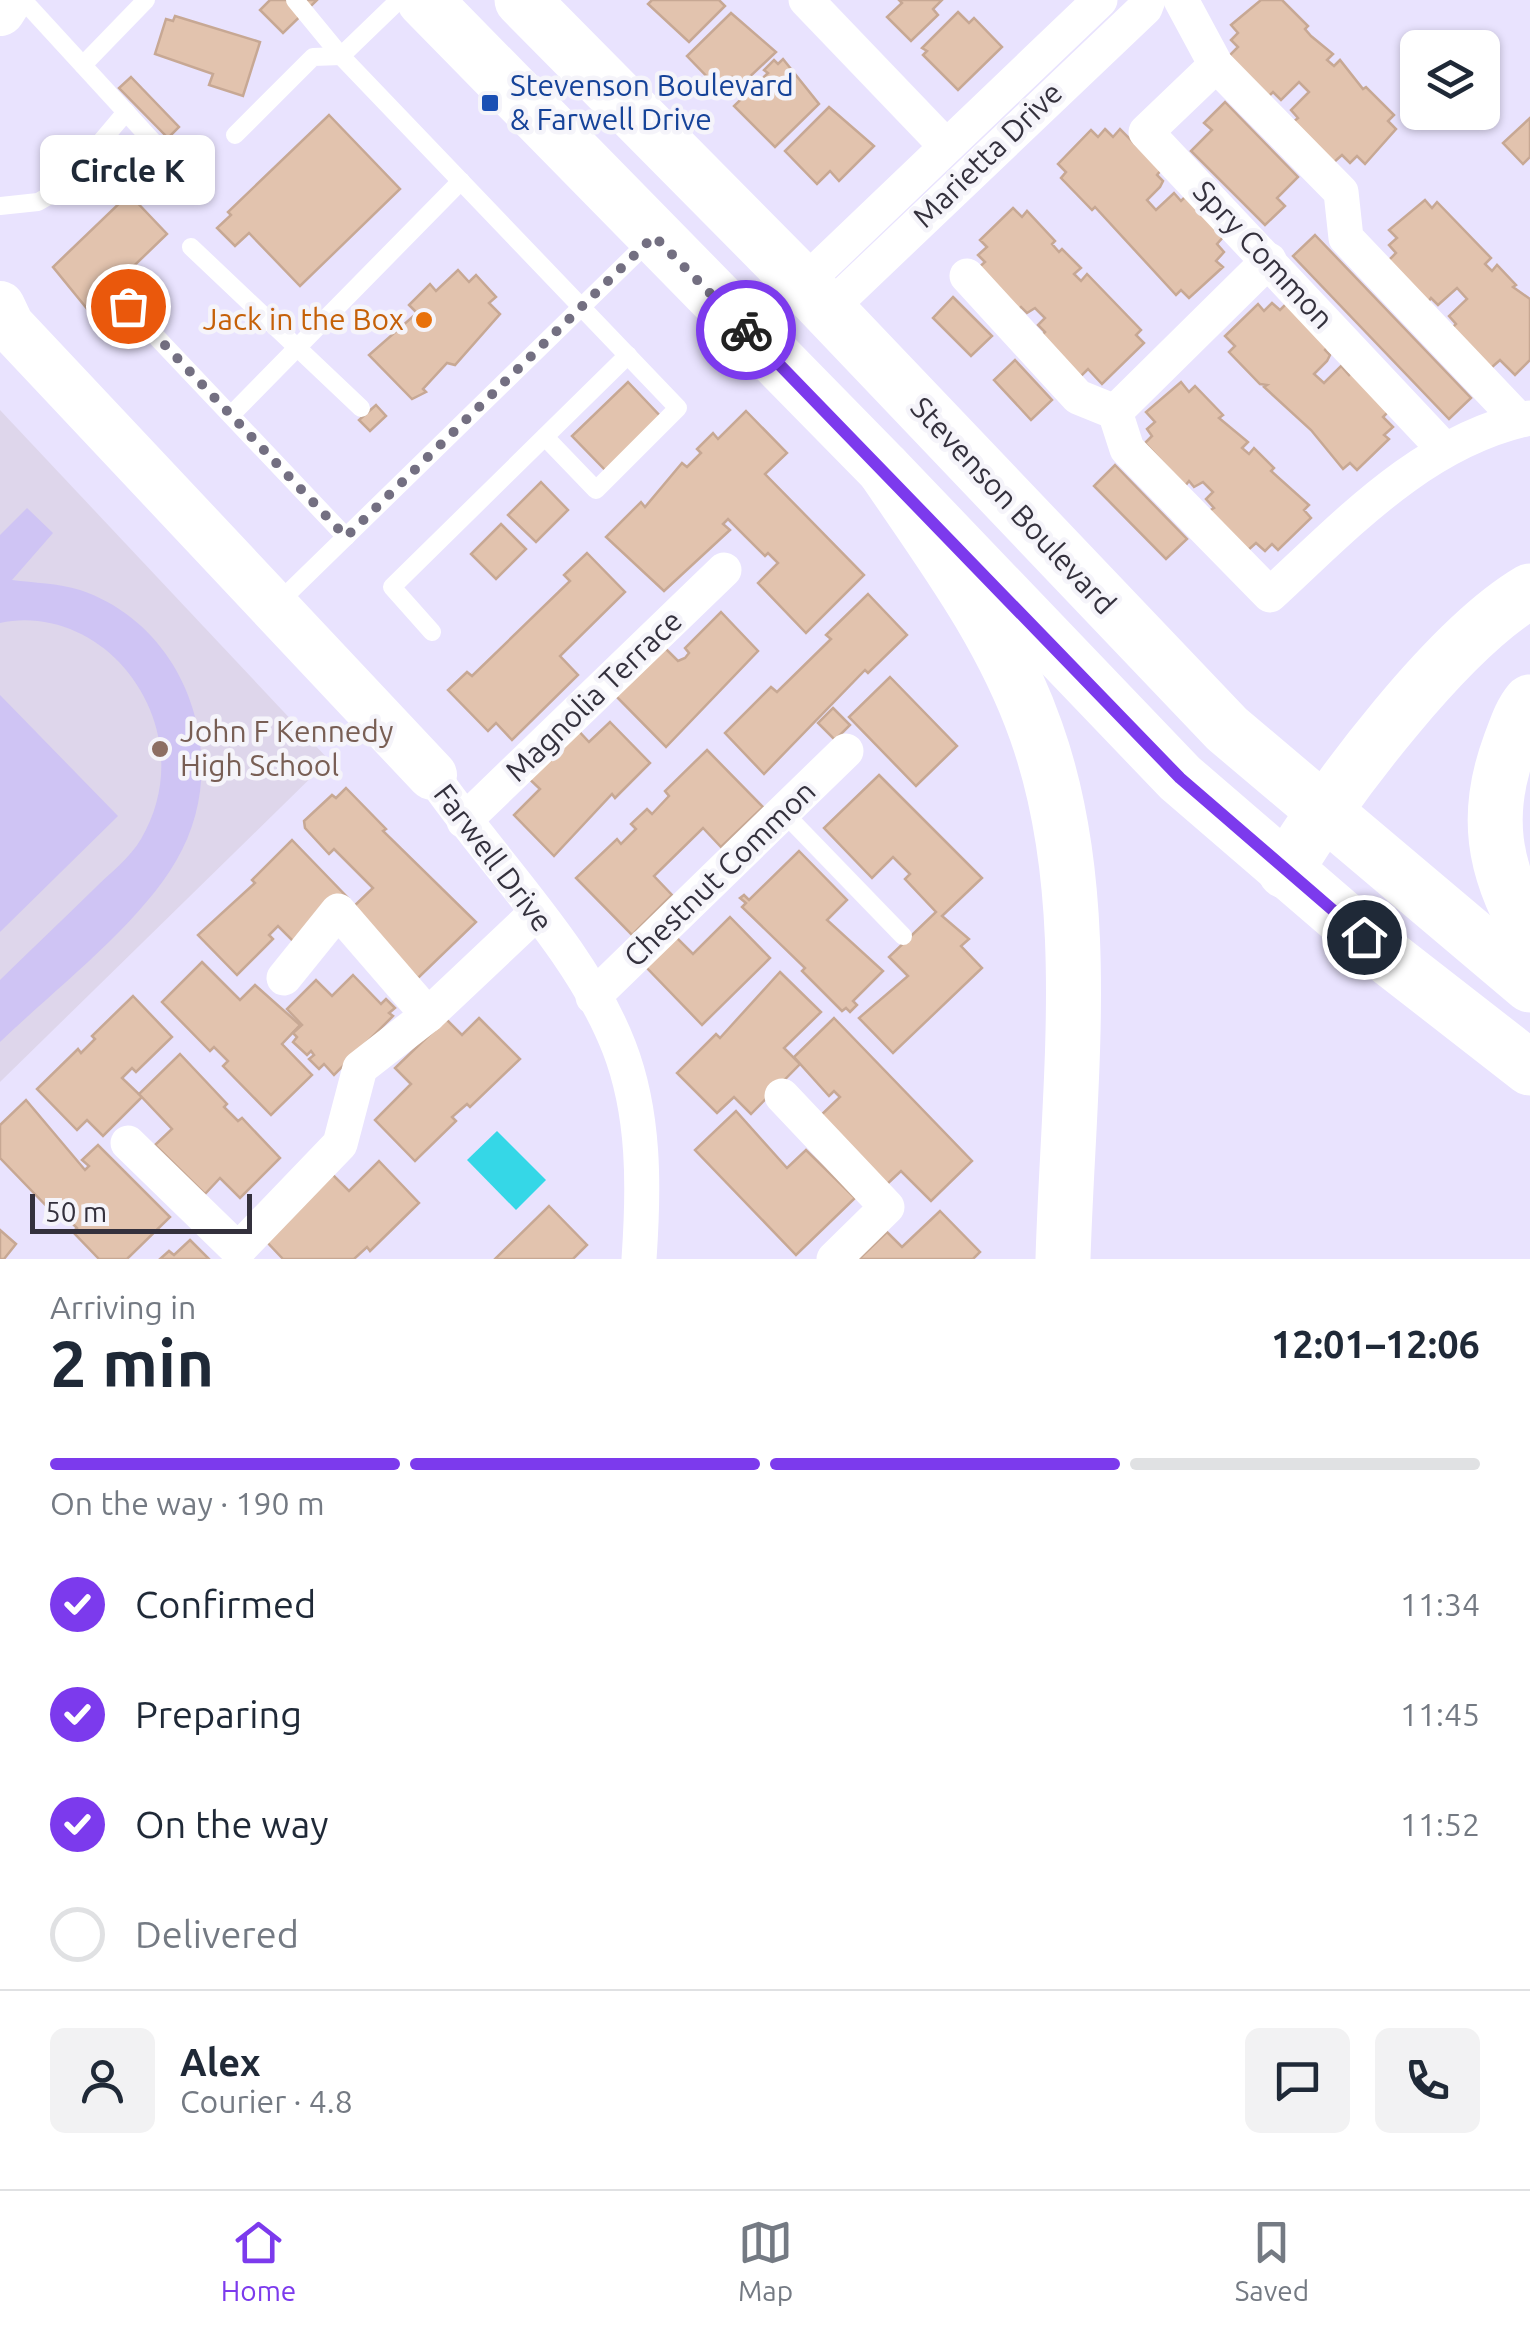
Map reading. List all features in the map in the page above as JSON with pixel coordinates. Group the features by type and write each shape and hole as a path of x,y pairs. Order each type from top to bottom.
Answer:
{"main road":[{"path":"424,0 884,469 1180,778 1285,870 1530,1068"},
{"name":"Stevenson Boulevard","path":"522,0 816,297 1227,729 1530,985"},
{"path":"884,469 987,622 1036,732 1064,843 1071,965 1063,1259"},
{"path":"1285,870 1322,812 1450,659 1530,590"},
{"path":"1530,702 1494,786 1494,842 1515,907 1530,933"}],"street":[{"path":"0,11 7,0"},
{"path":"806,0 946,146"},
{"name":"Marietta Drive","path":"816,297 946,146 1100,0"},
{"name":"Marietta Drive","path":"816,297 1145,8 1148,0"},
{"path":"1115,412 1127,449 1270,596 1374,499 1445,450 1524,419 1346,238 1340,192 1216,64 1181,0"},
{"name":"Spry Common","path":"1216,64 1146,132 1445,450"},
{"path":"1115,412 1269,260"},
{"path":"968,276 1078,398 1115,412"},
{"name":"Farwell Drive","path":"0,306 9,325 432,775 593,996 618,1046 634,1098 644,1190 639,1259"},
{"name":"Magnolia Terrace","path":"464,821 724,570"},
{"name":"Chestnut Common","path":"593,996 846,752"},
{"path":"284,978 338,911 428,1014"},
{"path":"128,1144 238,1250 340,1144 360,1068 428,1014 536,913"},
{"path":"782,1096 887,1207 834,1259"}],"lane":[{"path":"23,0 201,194"},
{"path":"83,65 146,0"},
{"path":"295,0 341,56 678,408 596,490 544,437"},
{"path":"235,134 313,57 341,56 399,0"},
{"path":"0,206 38,202 61,189 126,112"},
{"path":"231,415 461,181"},
{"path":"274,607 654,236"},
{"path":"191,247 362,408"},
{"path":"128,306 346,537"},
{"path":"432,632 392,587 628,354"},
{"path":"784,814 903,936"}],"shaded area":[{"name":"John F Kennedy High School","path":"0,410 329,760 0,1082"},
{"path":"27,508 53,533 12,580 80,590 118,608 150,634 174,666 191,703 200,742 201,783 193,823 160,885 118,933 0,1042 0,980 136,846 152,816 161,770 160,746 146,702 134,681 107,651 65,627 33,621 0,623 0,535"},
{"path":"0,695 118,816 0,932"}],"water":[{"path":"497,1131 546,1180 516,1210 467,1160"}],"building":[{"path":"270,0 317,0 283,33 260,10"},
{"path":"652,0 719,0 725,6 689,42 648,4"},
{"path":"899,0 942,0 933,9 938,15 911,41 887,17 902,3"},
{"path":"1261,0 1282,0 1308,26 1305,29 1311,36 1333,54 1327,60 1334,66 1340,60 1363,89 1366,87 1394,115 1388,121 1396,129 1365,164 1357,156 1350,163 1342,155 1333,163 1293,122 1298,118 1291,110 1309,92 1299,82 1281,100 1273,92 1269,96 1229,56 1238,47 1231,40 1238,33 1231,25"},
{"path":"958,12 969,23 974,18 1002,47 958,90 923,55 927,51 922,48"},
{"path":"731,13 776,52 740,86 732,77 719,89 687,56"},
{"path":"175,16 260,42 243,96 209,85 213,74 155,54 166,19 173,21"},
{"path":"783,59 819,104 775,147 734,106 768,73 764,70 774,60 778,64"},
{"path":"131,77 179,127 168,138 119,88"},
{"path":"1225,102 1298,177 1277,198 1285,206 1265,225 1191,151 1212,130 1204,123"},
{"path":"829,107 874,146 839,181 830,171 817,184 785,151"},
{"path":"329,115 400,189 300,286 249,233 235,246 217,228 231,215 228,212"},
{"path":"1530,118 1530,157 1523,164 1503,143"},
{"path":"1105,129 1113,137 1120,129 1161,170 1157,175 1163,181 1147,200 1156,210 1174,193 1181,201 1185,197 1224,236 1217,244 1224,252 1216,261 1223,267 1189,298 1181,290 1176,295 1095,207 1092,210 1061,178 1066,172 1058,164 1091,130 1098,137"},
{"path":"129,194 167,234 88,310 53,267"},
{"path":"1425,200 1432,208 1437,202 1491,258 1485,264 1492,271 1497,265 1516,285 1513,287 1530,299 1530,360 1515,375 1500,360 1491,368 1452,328 1456,324 1449,316 1467,299 1457,288 1438,305 1431,298 1428,302 1388,261 1396,253 1389,245 1397,238 1389,230"},
{"path":"1013,208 1022,217 1027,211 1055,241 1052,244 1059,252 1062,249 1081,268 1074,274 1081,281 1087,274 1141,330 1136,335 1144,343 1102,384 1088,369 1080,377 1041,336 1045,332 1038,325 1045,318 1035,308 1027,313 1021,307 1017,311 977,269 985,262 978,255 987,247 980,240"},
{"path":"1315,235 1471,398 1449,419 1293,256"},
{"path":"458,270 469,282 476,275 496,297 489,303 500,314 455,365 447,363 423,389 426,392 412,399 369,355 417,313 409,305 430,284 436,291"},
{"path":"953,297 992,336 971,356 933,318"},
{"path":"1272,303 1280,310 1287,303 1329,345 1325,350 1330,355 1327,361 1314,374 1324,383 1341,366 1349,375 1352,371 1390,410 1383,417 1393,427 1384,435 1389,439 1357,470 1350,463 1343,469 1311,430 1229,352 1235,346 1225,336 1258,304 1264,311"},
{"path":"1015,360 1052,400 1031,420 994,380"},
{"path":"628,382 663,419 608,473 572,436"},
{"path":"1181,382 1189,392 1195,386 1223,415 1219,418 1248,442 1242,448 1249,454 1254,448 1274,468 1271,471 1309,505 1304,510 1311,518 1278,550 1272,544 1265,551 1256,543 1247,551 1209,511 1214,508 1206,499 1213,492 1203,482 1194,487 1189,481 1185,486 1145,443 1152,436 1147,429 1155,422 1146,412"},
{"path":"376,405 386,416 370,431 359,420"},
{"path":"746,411 787,453 765,474 864,575 806,633 758,583 778,563 768,553 765,556 728,519 723,524 730,530 664,591 606,537 641,502 645,507 682,463 687,467 713,433 718,439"},
{"path":"1115,465 1187,539 1166,559 1094,486"},
{"path":"541,482 568,510 536,542 508,515"},
{"path":"501,524 526,549 496,579 471,554"},
{"path":"587,553 625,592 560,656 578,675 512,740 496,723 488,731 448,690 467,672 472,676 570,581 564,575"},
{"path":"868,594 907,635 868,673 865,670 764,774 725,733 771,687 777,692 831,639 826,635"},
{"path":"721,612 758,651 666,747 609,689 659,642 678,661 685,658 689,653 685,648"},
{"path":"890,677 957,746 916,786 849,717"},
{"path":"833,708 850,725 835,740 818,723"},
{"path":"610,722 650,763 615,798 612,794 554,856 514,815 540,789 523,773 574,726 589,742"},
{"path":"707,750 763,807 721,847 703,828 654,876 672,895 632,935 576,878 617,839 621,844 636,829 631,824 647,809 652,814 669,796 665,791"},
{"path":"879,775 982,878 942,916 969,939 961,946 982,968 893,1053 859,1018 908,976 889,957 936,912 905,879 910,874 893,857 872,878 824,828"},
{"path":"346,788 386,829 383,831 476,922 418,978 351,909 373,888 334,849 329,854 305,828 304,821 332,795 336,798"},
{"path":"292,840 348,898 298,946 278,926 269,935 273,939 237,975 198,935 255,883 252,880"},
{"path":"799,851 847,900 827,920 883,971 853,1001 857,1005 850,1012 846,1008 842,1011 802,971 805,968 742,907 746,903 740,898 744,895 749,900"},
{"path":"730,917 770,958 702,1025 646,967 676,937 693,954"},
{"path":"202,962 240,1000 255,985 300,1025 282,1044 312,1075 271,1115 223,1066 228,1061 214,1047 210,1051 162,1002"},
{"path":"780,972 821,1012 784,1048 800,1064 751,1114 734,1097 717,1113 677,1073 716,1034 720,1038"},
{"path":"353,975 381,1004 386,999 395,1008 389,1013 393,1016 334,1075 324,1064 319,1069 309,1059 314,1055 311,1051 307,1055 293,1042 297,1037 293,1033 302,1025 287,1009 316,980 332,996"},
{"path":"133,996 172,1037 136,1072 132,1068 122,1078 142,1097 103,1136 87,1120 77,1130 37,1089 78,1049 81,1053 95,1039 92,1036"},
{"path":"479,1018 520,1059 470,1107 467,1104 452,1117 456,1121 415,1161 375,1120 411,1084 395,1068 446,1019 462,1035"},
{"path":"834,1018 972,1161 931,1201 901,1171 885,1186 818,1118 840,1097 834,1091 829,1096 794,1057"},
{"path":"180,1054 227,1104 224,1107 238,1121 242,1118 280,1158 240,1198 220,1178 205,1194 155,1145 172,1129 139,1094"},
{"path":"26,1100 85,1170 89,1166 82,1160 98,1145 170,1217 127,1259 99,1259 73,1232 77,1228 65,1216 60,1220 0,1158 0,1125"},
{"path":"736,1111 787,1168 806,1150 855,1198 796,1255 695,1150"},
{"path":"379,1161 419,1203 370,1251 367,1247 354,1259 283,1259 266,1241 332,1174 349,1191"},
{"path":"549,1206 587,1245 573,1259 495,1259"},
{"path":"940,1211 980,1252 973,1259 859,1259 887,1232 902,1247"},
{"path":"0,1230 16,1244 4,1259 0,1259"},
{"path":"190,1240 209,1259 160,1259 169,1251 174,1255"}],"way so far":[{"path":"128,306 346,537 654,236 746,330"}],"place":[{"name":"Stevenson Boulevard & Farwell Drive","path":"490,103"},
{"name":"Circle K","path":"128,306"},
{"name":"Jack in the Box","path":"424,320"},
{"name":"John F Kennedy High School","path":"160,749"}],"route":[{"path":"746,330 1180,778 1364,937"}]}
